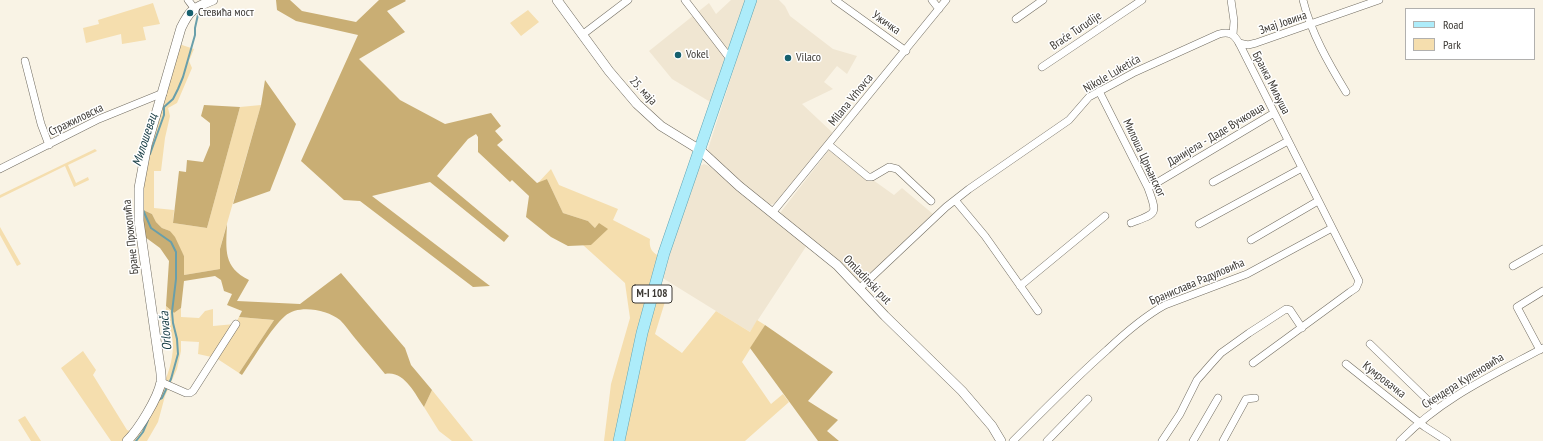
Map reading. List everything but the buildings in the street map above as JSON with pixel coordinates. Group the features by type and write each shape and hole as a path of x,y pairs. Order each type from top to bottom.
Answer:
{"main road":[{"name":"M-I 108","path":"619,441 628,392 652,294 751,0"}],"street":[{"path":"188,0 195,8 212,0"},
{"name":"25. маја","path":"557,0 609,71 637,104 661,126 700,150"},
{"path":"582,34 628,0"},
{"path":"685,0 731,60"},
{"name":"Ужичка","path":"834,0 906,51"},
{"path":"932,0 939,9"},
{"name":"Milana Vrhovca","path":"772,212 906,51 946,0"},
{"path":"1016,19 1043,0"},
{"name":"Braće Turudije","path":"1042,67 1142,0"},
{"path":"1231,0 1234,21 1233,35"},
{"path":"1303,0 1311,25 1332,68 1346,92"},
{"name":"Змај Јовина","path":"1239,43 1248,45 1311,25 1379,0"},
{"name":"Бране Прокопића","path":"128,441 164,383 159,360 138,208 142,168 149,138 181,28 187,16 195,8"},
{"name":"Nikole Luketića","path":"859,289 955,200 1069,120 1089,98 1099,91 1134,72 1218,34 1225,32 1233,35"},
{"name":"Бранка Миљуша","path":"1233,35 1239,43 1359,281 1356,288 1302,328"},
{"path":"25,61 41,124 49,145"},
{"name":"Милоша Црњанског","path":"1099,91 1148,188 1155,209 1149,216 1131,223"},
{"name":"Стражиловска","path":"0,168 99,119 162,93"},
{"name":"Данијела - Даде Вучковца","path":"1148,188 1274,113"},
{"path":"1213,182 1288,141"},
{"path":"829,144 868,177 872,177 889,167 897,169 931,201"},
{"name":"Omladinski put","path":"700,150 739,186 829,258 845,273 859,289 962,391 992,426 1001,441"},
{"path":"1199,224 1302,168"},
{"path":"955,200 985,236 1038,311"},
{"path":"1251,240 1318,201"},
{"path":"1020,286 1106,216"},
{"name":"Бранислава Радуловића","path":"1013,441 1074,380 1152,312 1165,305 1247,274 1332,228"},
{"path":"1513,266 1543,249"},
{"path":"1542,349 1517,307 1543,291"},
{"path":"1162,441 1180,414 1202,374 1221,353 1249,332 1286,309 1290,310 1302,328 1253,363"},
{"path":"164,383 186,393 193,391 236,324"},
{"path":"1370,344 1436,408"},
{"name":"Скендера Куленовића","path":"1400,441 1436,408 1482,380 1542,349"},
{"name":"Кумровачка","path":"1346,364 1420,422 1447,441"},
{"path":"1193,441 1218,398"},
{"path":"1223,441 1246,399 1255,398"},
{"path":"1048,441 1088,399"}],"shaded area":[{"path":"276,0 290,0 302,11 356,22 379,0 405,0 406,1 387,11 405,32 359,59 400,100 445,124 491,113 501,126 495,131 503,140 497,145 537,183 547,179 563,213 588,221 595,228 599,223 608,229 591,245 568,246 551,237 526,217 529,196 512,180 510,182 478,152 478,137 476,134 468,139 437,176 509,236 504,242 430,182 372,196 490,286 473,287 360,201 344,200 301,161 358,35 296,21 277,10"},
{"path":"731,0 747,0 712,103 672,79 649,51 709,3 716,14"},
{"path":"756,0 779,0 785,6 790,16 833,49 857,56 847,74 837,66 824,82 833,89 802,104 834,134 780,201 767,205 711,157 708,149"},
{"path":"265,80 296,124 270,191 233,204 261,105"},
{"path":"204,105 240,107 207,228 173,223 179,171 186,172 187,160 203,162 210,145 210,123 201,116"},
{"path":"829,150 866,180 873,180 894,195 902,188 933,214 861,283 780,213"},
{"path":"704,164 709,166 807,245 750,332 661,277 700,166"},
{"path":"139,208 152,214 156,222 162,228 170,231 175,237 184,256 184,275 220,269 220,249 227,224 226,242 230,263 234,269 249,280 237,301 300,304 341,273 405,348 411,365 432,390 424,407 413,390 403,379 392,374 385,374 340,320 321,311 305,309 291,312 285,316 268,335 242,375 239,373 274,320 239,317 242,311 227,305 232,294 224,291 221,280 215,276 184,281 181,308 174,313 166,306 169,261 160,248 145,237"},
{"path":"765,325 833,372 808,401 838,420 827,431 839,441 818,441 750,348"}],"green space":[{"path":"153,3 160,24 143,27 146,40 122,44 121,34 86,43 83,28 99,24 98,20"},
{"path":"528,10 539,22 521,36 510,23"},
{"path":"179,44 194,49 189,61 192,68 177,103 168,108 170,116 165,138 161,171 154,171 154,208 174,210 173,223 207,228 240,107 261,105 220,249 220,269 184,275 184,256 170,231 162,228 156,222 152,214 139,208 139,192"},
{"path":"95,149 97,151 68,165 76,183 88,177 89,180 74,187 65,166 0,198 0,195"},
{"path":"551,169 559,185 618,209 613,220 650,239 651,249 659,256 615,441 604,441 611,384 630,318 625,283 583,245 591,245 595,228 588,221 563,213 547,179 537,184"},
{"path":"0,227 21,264 17,266 0,235"},
{"path":"657,288 668,292 655,334 682,353 716,311 750,332 757,320 765,325 742,362 771,404 783,394 789,402 745,441 622,441"},
{"path":"166,306 174,313 181,308 181,317 199,318 205,311 213,309 213,326 235,324 239,317 274,320 239,373 216,358 198,354 199,342 181,341 181,351 177,369 165,396 158,422 147,441 111,441 61,368 83,351 96,370 93,375 127,430 135,433 160,391 172,357 173,340 166,316"},
{"path":"432,390 473,441 452,441 439,431 424,407"},
{"path":"25,416 41,441 31,441 18,420"}],"waterway":[{"name":"Милошевац","path":"150,154 164,115 164,107 173,99 183,77 195,35 199,10"},
{"name":"Orlovača","path":"143,210 151,228 171,242 176,252 176,279 172,312 178,354 171,379 162,398 158,400"},
{"name":"Orlovača","path":"136,441 143,432 148,420"}],"place":[{"name":"Стевића мост","path":"190,13"},
{"name":"Vokel","path":"678,55"},
{"name":"Vilaco","path":"788,58"}]}
